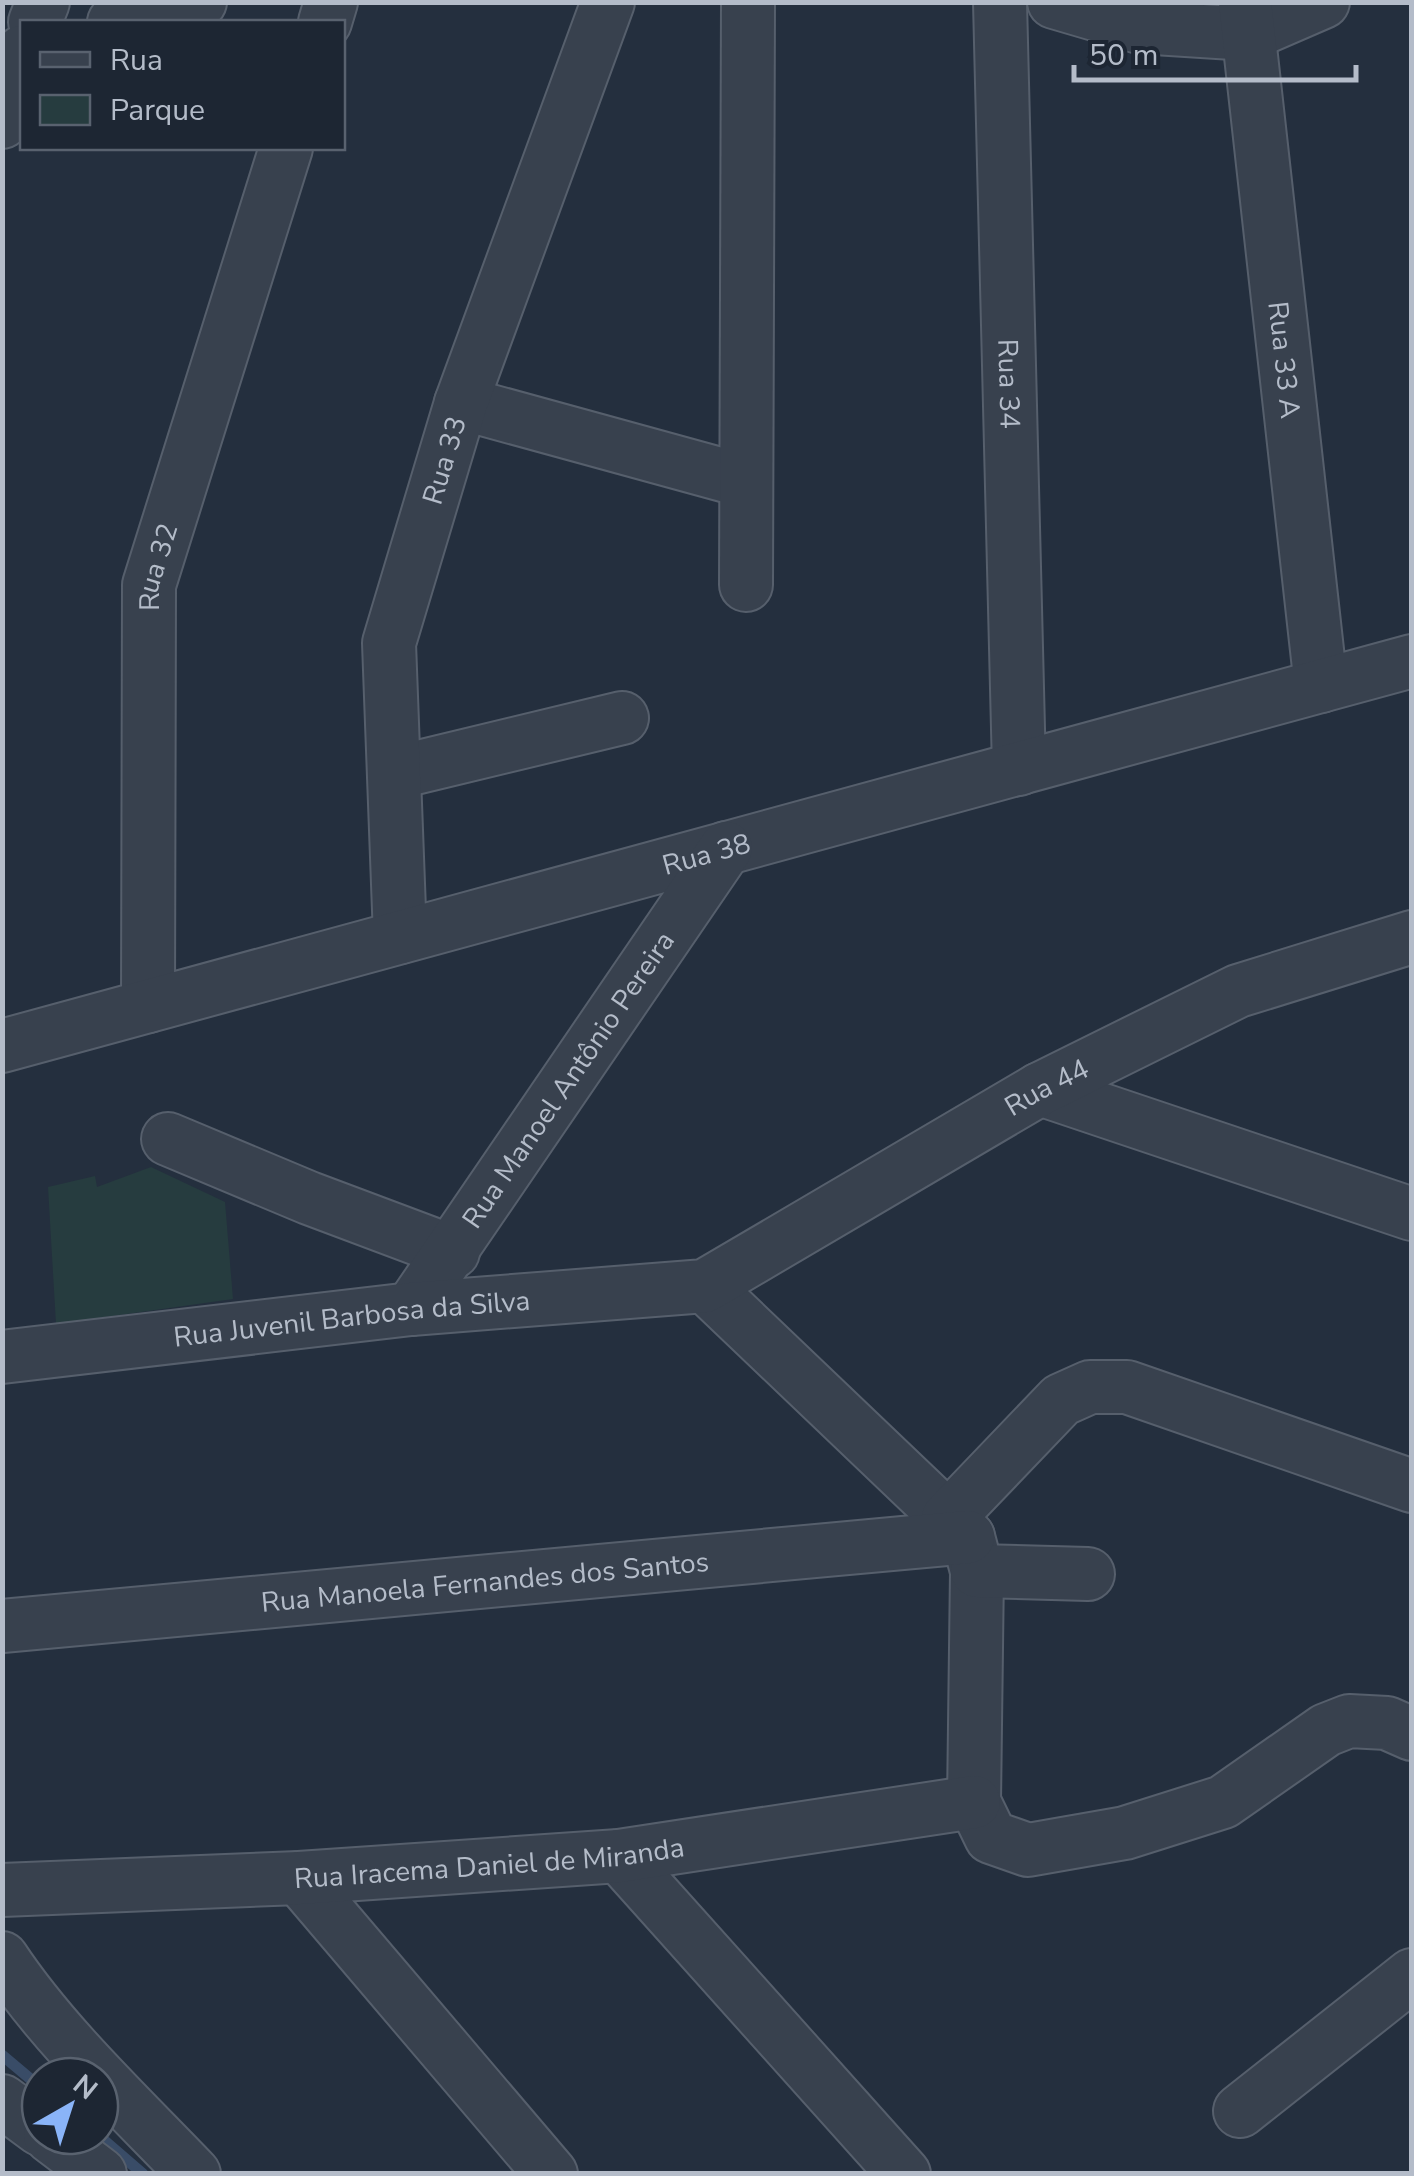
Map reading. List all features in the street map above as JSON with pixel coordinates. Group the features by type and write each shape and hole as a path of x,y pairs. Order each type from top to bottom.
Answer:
{"street":[{"path":"123,13 200,2"},
{"name":"Rua 33","path":"400,937 390,643 462,403 608,2"},
{"path":"746,585 748,2"},
{"name":"Rua 34","path":"1000,2 1018,769"},
{"path":"1054,2 1139,27 1247,18 1323,2"},
{"name":"Rua 33 A","path":"1247,18 1321,686"},
{"name":"Rua 32","path":"148,1006 149,585 285,150"},
{"path":"462,403 744,481"},
{"name":"Rua 38","path":"2,1046 1412,661"},
{"path":"394,773 622,718"},
{"name":"Rua Manoel Antônio Pereira","path":"411,1310 726,848"},
{"name":"Rua 44","path":"705,1286 1040,1089 1238,991 1412,936"},
{"path":"1040,1089 1412,1214"},
{"path":"168,1139 452,1252"},
{"path":"705,1286 964,1542"},
{"name":"Rua Juvenil Barbosa da Silva","path":"2,1356 411,1310 705,1286"},
{"path":"1412,1486 1127,1387 1090,1387 1061,1400 964,1542 974,1802 991,1837 1028,1850 1125,1833 1224,1802 1326,1730 1350,1721 1387,1723 1412,1734"},
{"name":"Rua Manoela Fernandes dos Santos","path":"2,1626 964,1542 1088,1574"},
{"name":"Rua Iracema Daniel de Miranda","path":"2,1890 299,1878 619,1856 974,1802"},
{"path":"619,1856 904,2174"},
{"path":"299,1878 551,2174"},
{"path":"2,1958 18,1983 194,2174"},
{"path":"1240,2111 1412,1975"},
{"path":"76,2156 100,2174"}],"green space":[{"path":"151,1167 225,1202 233,1299 56,1324 48,1187 95,1176 97,1187"}],"waterway":[{"path":"2,2055 20,2070"},
{"path":"120,2154 143,2174"}]}
